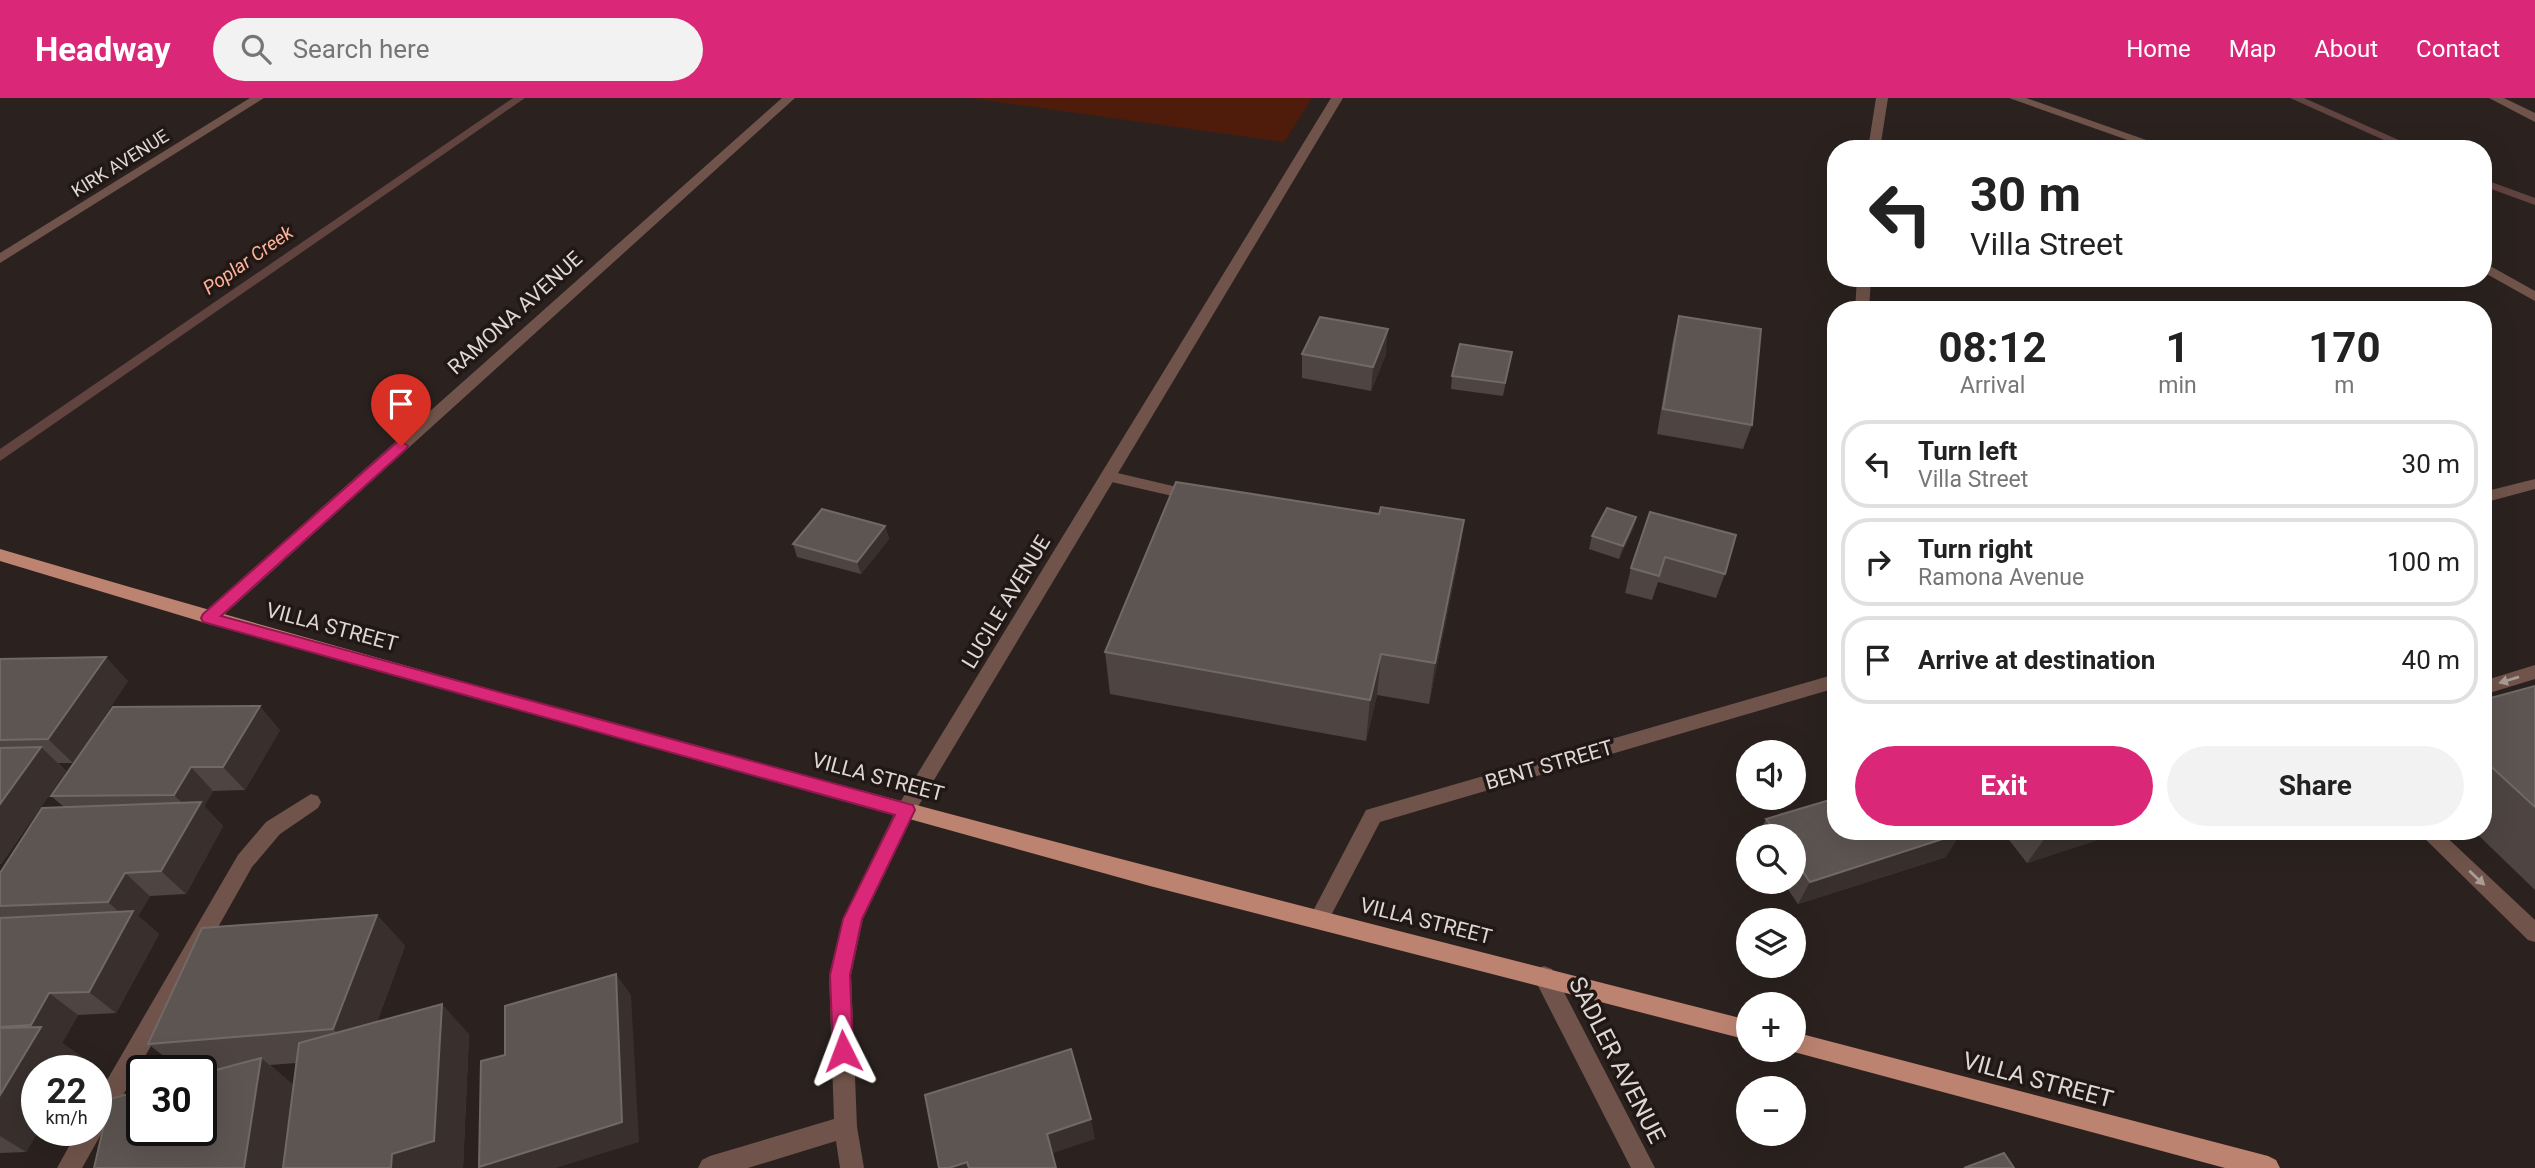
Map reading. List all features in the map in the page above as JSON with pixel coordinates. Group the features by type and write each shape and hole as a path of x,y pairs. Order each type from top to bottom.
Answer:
{"main road":[{"name":"VILLA STREET","path":"2,558 209,618 1150,877 1736,1027"},
{"name":"VILLA STREET","path":"1806,1045 2268,1168"}],"street":[{"name":"KIRK AVENUE","path":"0,259 258,98"},
{"name":"RAMONA AVENUE","path":"209,618 789,98"},
{"name":"LUCILE AVENUE","path":"852,1168 846,1127 840,975 853,919 906,810 1337,98"},
{"path":"1875,140 1882,98"},
{"path":"2015,98 2139,140"},
{"path":"2495,98 2535,118"},
{"path":"2492,272 2535,298"},
{"path":"1109,476 1212,501"},
{"path":"2492,496 2535,484"},
{"path":"2492,685 2535,672"},
{"name":"BENT STREET","path":"1319,919 1373,816 1827,684"},
{"path":"112,1093 245,861 273,828 311,802"},
{"path":"2437,840 2535,933"},
{"name":"SADLER AVENUE","path":"1544,976 1643,1168"},
{"path":"709,1168 846,1127"},
{"path":"69,1168 82,1146"}],"shaded area":[{"path":"969,98 1312,98 1284,142"}],"building":[{"path":"1679,316 1761,329 1752,425 1663,409"},
{"path":"1320,317 1388,329 1373,367 1302,354"},
{"path":"1460,344 1512,352 1505,383 1452,376"},
{"path":"1176,482 1379,514 1381,507 1464,520 1435,663 1381,654 1370,700 1105,652"},
{"path":"1607,508 1636,517 1623,546 1592,536"},
{"path":"822,509 885,526 857,562 793,544"},
{"path":"1650,512 1736,535 1725,574 1665,557 1659,576 1631,568"},
{"path":"106,657 48,739 0,740 0,659"},
{"path":"2535,686 2535,807 2492,767 2492,698"},
{"path":"260,706 223,767 191,767 174,795 51,796 113,707"},
{"path":"41,747 0,804 0,748"},
{"path":"1827,801 1827,840 1939,840 1810,882 1806,876 1806,824 1770,824 1766,819 1796,810 1806,810 1806,807"},
{"path":"201,802 161,871 125,873 108,902 0,906 0,873 42,808"},
{"path":"133,911 89,992 49,993 31,1025 0,1027 0,918"},
{"path":"377,915 333,1029 148,1044 202,928"},
{"path":"616,974 622,1122 479,1167 481,1061 505,1055 505,1006"},
{"path":"442,1004 434,1141 392,1154 391,1168 283,1168 299,1043"},
{"path":"41,1027 24,1055 21,1055 21,1060 0,1095 0,1028"},
{"path":"1071,1049 1091,1119 1047,1134 1056,1168 969,1168 967,1162 939,1168 925,1095"},
{"path":"261,1058 244,1168 94,1168 99,1146 112,1146 112,1098 126,1094 126,1146 217,1146 217,1070"},
{"path":"2004,1153 2014,1168 1964,1168"}],"waterway":[{"name":"Poplar Creek","path":"0,456 520,98"},
{"path":"2295,98 2393,140"},
{"path":"2492,185 2535,202"}],"route":[{"path":"401,446 209,618 906,810 853,919 840,975 843,1051"}]}
